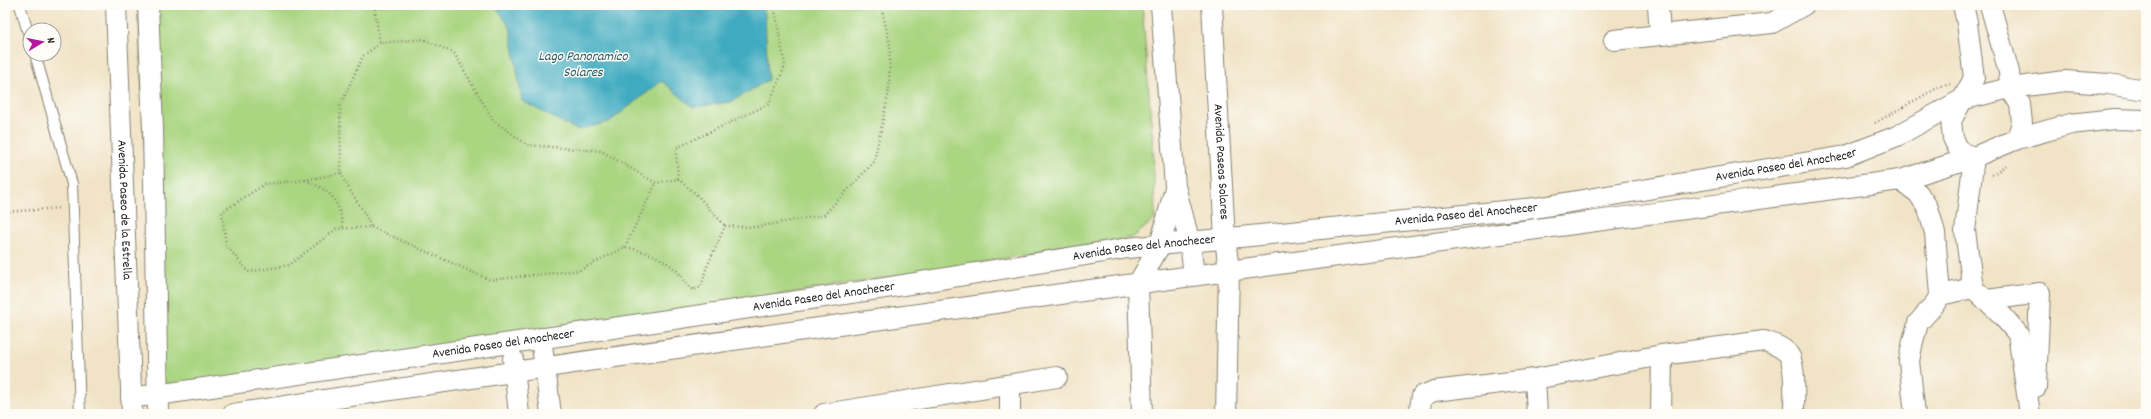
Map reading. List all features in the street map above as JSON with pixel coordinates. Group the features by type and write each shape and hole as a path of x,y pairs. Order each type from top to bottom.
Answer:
{"street":[{"name":"Avenida Paseo de la Estrella","path":"116,5 132,405"},
{"path":"148,5 153,129 157,405"},
{"path":"1161,5 1176,186 1190,243 1194,275"},
{"name":"Avenida Paseos Solares","path":"1212,5 1225,239 1229,270 1226,414"},
{"path":"1658,5 1660,34"},
{"path":"1614,40 1660,34 1771,14 1804,5"},
{"path":"2017,139 2022,123 2020,104 2010,88 2009,72 1991,9 1965,14 1974,78 1951,121 1952,138 1960,152 1974,157 1965,231 1980,294 2018,334 2030,414"},
{"name":"Avenida Paseo del Anochecer","path":"132,405 157,405 541,338 885,288 1128,248 1535,208 1846,156 1897,136 1961,100 2010,88 2065,81 2108,84 2146,90"},
{"name":"Avenida Paseo del Anochecer","path":"233,414 514,371 1229,270 1900,180 1974,157 2017,139 2071,124 2114,119 2146,120"},
{"path":"1900,180 1918,193 1928,208 1935,233 1940,294 1934,305 1918,323 1909,360 1915,414"},
{"path":"1142,414 1138,284 1160,245 1176,186"},
{"path":"1940,294 2040,293 2035,414"},
{"path":"541,338 546,367 550,414"},
{"path":"1419,414 1422,396 1434,391 1535,378 1662,355 1764,341 1778,345 1790,356 1794,414"},
{"path":"512,343 519,414"},
{"path":"1661,414 1662,355"},
{"path":"824,414 879,410 1057,377"},
{"path":"1535,378 1537,414"},
{"path":"1010,385 1010,414"}],"lane":[{"path":"20,5 25,22"},
{"path":"37,62 72,184 80,414"}],"path":[{"path":"374,5 380,43"},
{"path":"774,5 784,66 769,104 676,148 678,179 696,194 726,226 756,227 824,215 874,162 889,91 890,45 881,5"},
{"path":"371,227 366,214 347,189 341,172 340,106 363,56 380,43 423,39 454,53 493,120 527,145 601,151 656,183 678,179"},
{"path":"1868,127 1939,87 1974,78"},
{"path":"1992,175 2010,163"},
{"path":"341,172 305,180 265,184 222,212 226,245 248,272 289,265 336,229 371,227 490,280 580,270 625,247 656,183"},
{"path":"305,180 327,190 341,209 343,229"},
{"path":"5,212 72,207"},
{"path":"625,247 657,255 678,272 684,284 693,290 701,287 706,269 726,226"}],"green space":[{"path":"138,5 1142,5 1153,146 1155,219 1132,238 157,395"}],"water":[{"name":"Lago Panoramico Solares","path":"495,5 761,5 765,14 768,80 731,102 693,107 662,81 609,122 577,130 522,101 510,27"}]}
